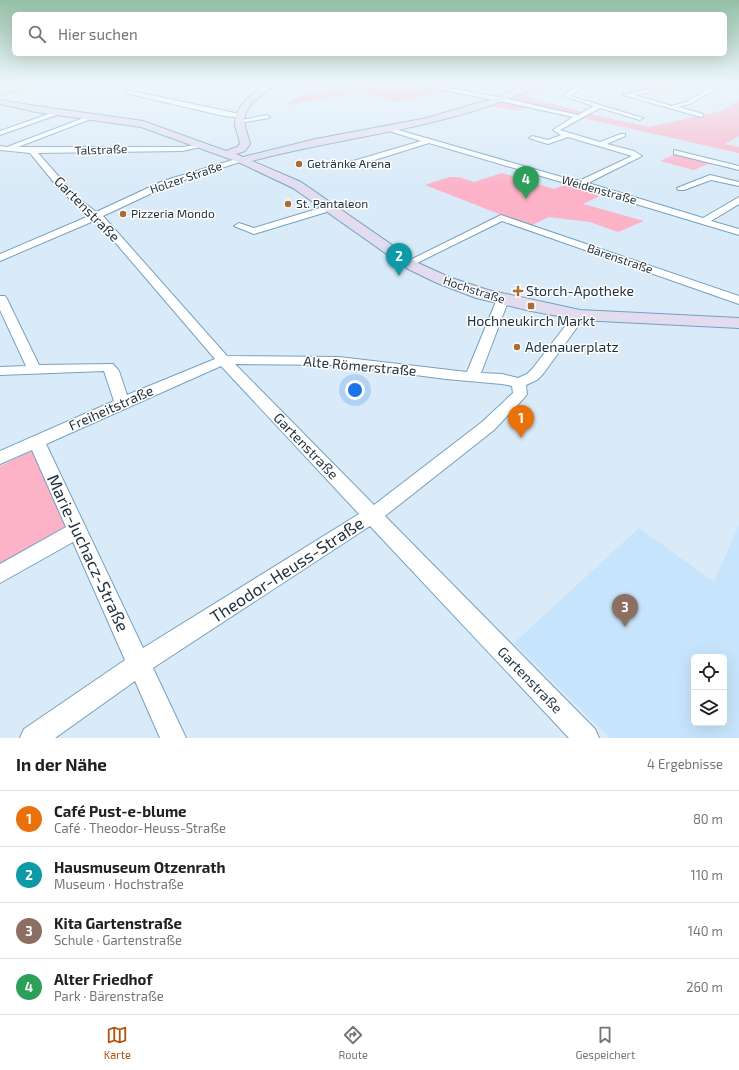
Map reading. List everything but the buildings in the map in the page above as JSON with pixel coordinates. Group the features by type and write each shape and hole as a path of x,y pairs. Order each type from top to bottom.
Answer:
{"street":[{"path":"0,133 44,117"},
{"path":"3,149 90,117"},
{"name":"Hochstraße","path":"102,117 149,126 227,154 290,181 409,263 448,282 535,307 580,314 739,323"},
{"path":"227,154 241,149 245,144 240,118 255,117"},
{"path":"242,160 321,141 388,129 440,117"},
{"path":"578,117 556,128 558,132 633,153 637,157 582,183"},
{"path":"0,127 11,129"},
{"name":"Weidenstraße","path":"388,129 427,145 459,150 572,183 582,183 589,187 706,220 739,232"},
{"path":"532,138 548,142 568,135"},
{"path":"601,144 623,135"},
{"path":"346,166 416,146 427,145"},
{"name":"Talstraße","path":"3,149 32,151 182,150 202,146"},
{"name":"Weidenstraße","path":"438,152 451,153 459,150"},
{"name":"Gartenstraße","path":"32,151 69,193 95,217 102,219 223,360 586,738"},
{"path":"677,152 739,168"},
{"name":"Holzer Straße","path":"0,258 95,217 166,183 242,160"},
{"path":"681,188 710,177 739,184"},
{"path":"706,220 739,200"},
{"path":"240,226 254,231 330,208"},
{"name":"Bärenstraße","path":"409,263 501,218 739,300"},
{"path":"1,299 34,369"},
{"path":"503,299 472,377 502,379 519,383 532,377 580,314"},
{"name":"Alte Römerstraße","path":"223,360 331,361 442,375 472,377"},
{"name":"Freiheitstraße","path":"0,458 122,403 223,360"},
{"path":"0,371 108,367 113,373 122,403"},
{"name":"Theodor-Heuss-Straße","path":"33,738 139,664 372,515 415,485 499,416 520,394 519,383"},
{"name":"Marie-Juchacz-Straße","path":"36,442 173,738"},
{"path":"0,574 76,531"}],"shaded area":[{"path":"605,117 649,127 692,117 739,117 739,136 725,144 739,147 739,153 583,118"},
{"path":"676,154 710,163 694,170 660,161"},
{"path":"502,173 554,189 567,184 604,194 583,204 644,221 618,232 590,222 549,217 530,226 425,185 449,177 459,177 474,182"},
{"path":"32,451 38,454 67,521 66,528 0,569 0,466"},
{"path":"739,525 739,738 610,738 514,643 639,528 714,582"}],"place":[{"name":"Getränke Arena","path":"299,164"},
{"name":"Alter Friedhof","path":"526,199"},
{"name":"St. Pantaleon","path":"288,204"},
{"name":"Pizzeria Mondo","path":"123,214"},
{"name":"Hausmuseum Otzenrath","path":"399,276"},
{"name":"Storch-Apotheke","path":"518,291"},
{"name":"Hochneukirch Markt","path":"531,306"},
{"name":"Adenauerplatz","path":"517,347"},
{"name":"Café Pust-e-blume","path":"521,438"},
{"name":"Kita Gartenstraße","path":"625,627"}]}
